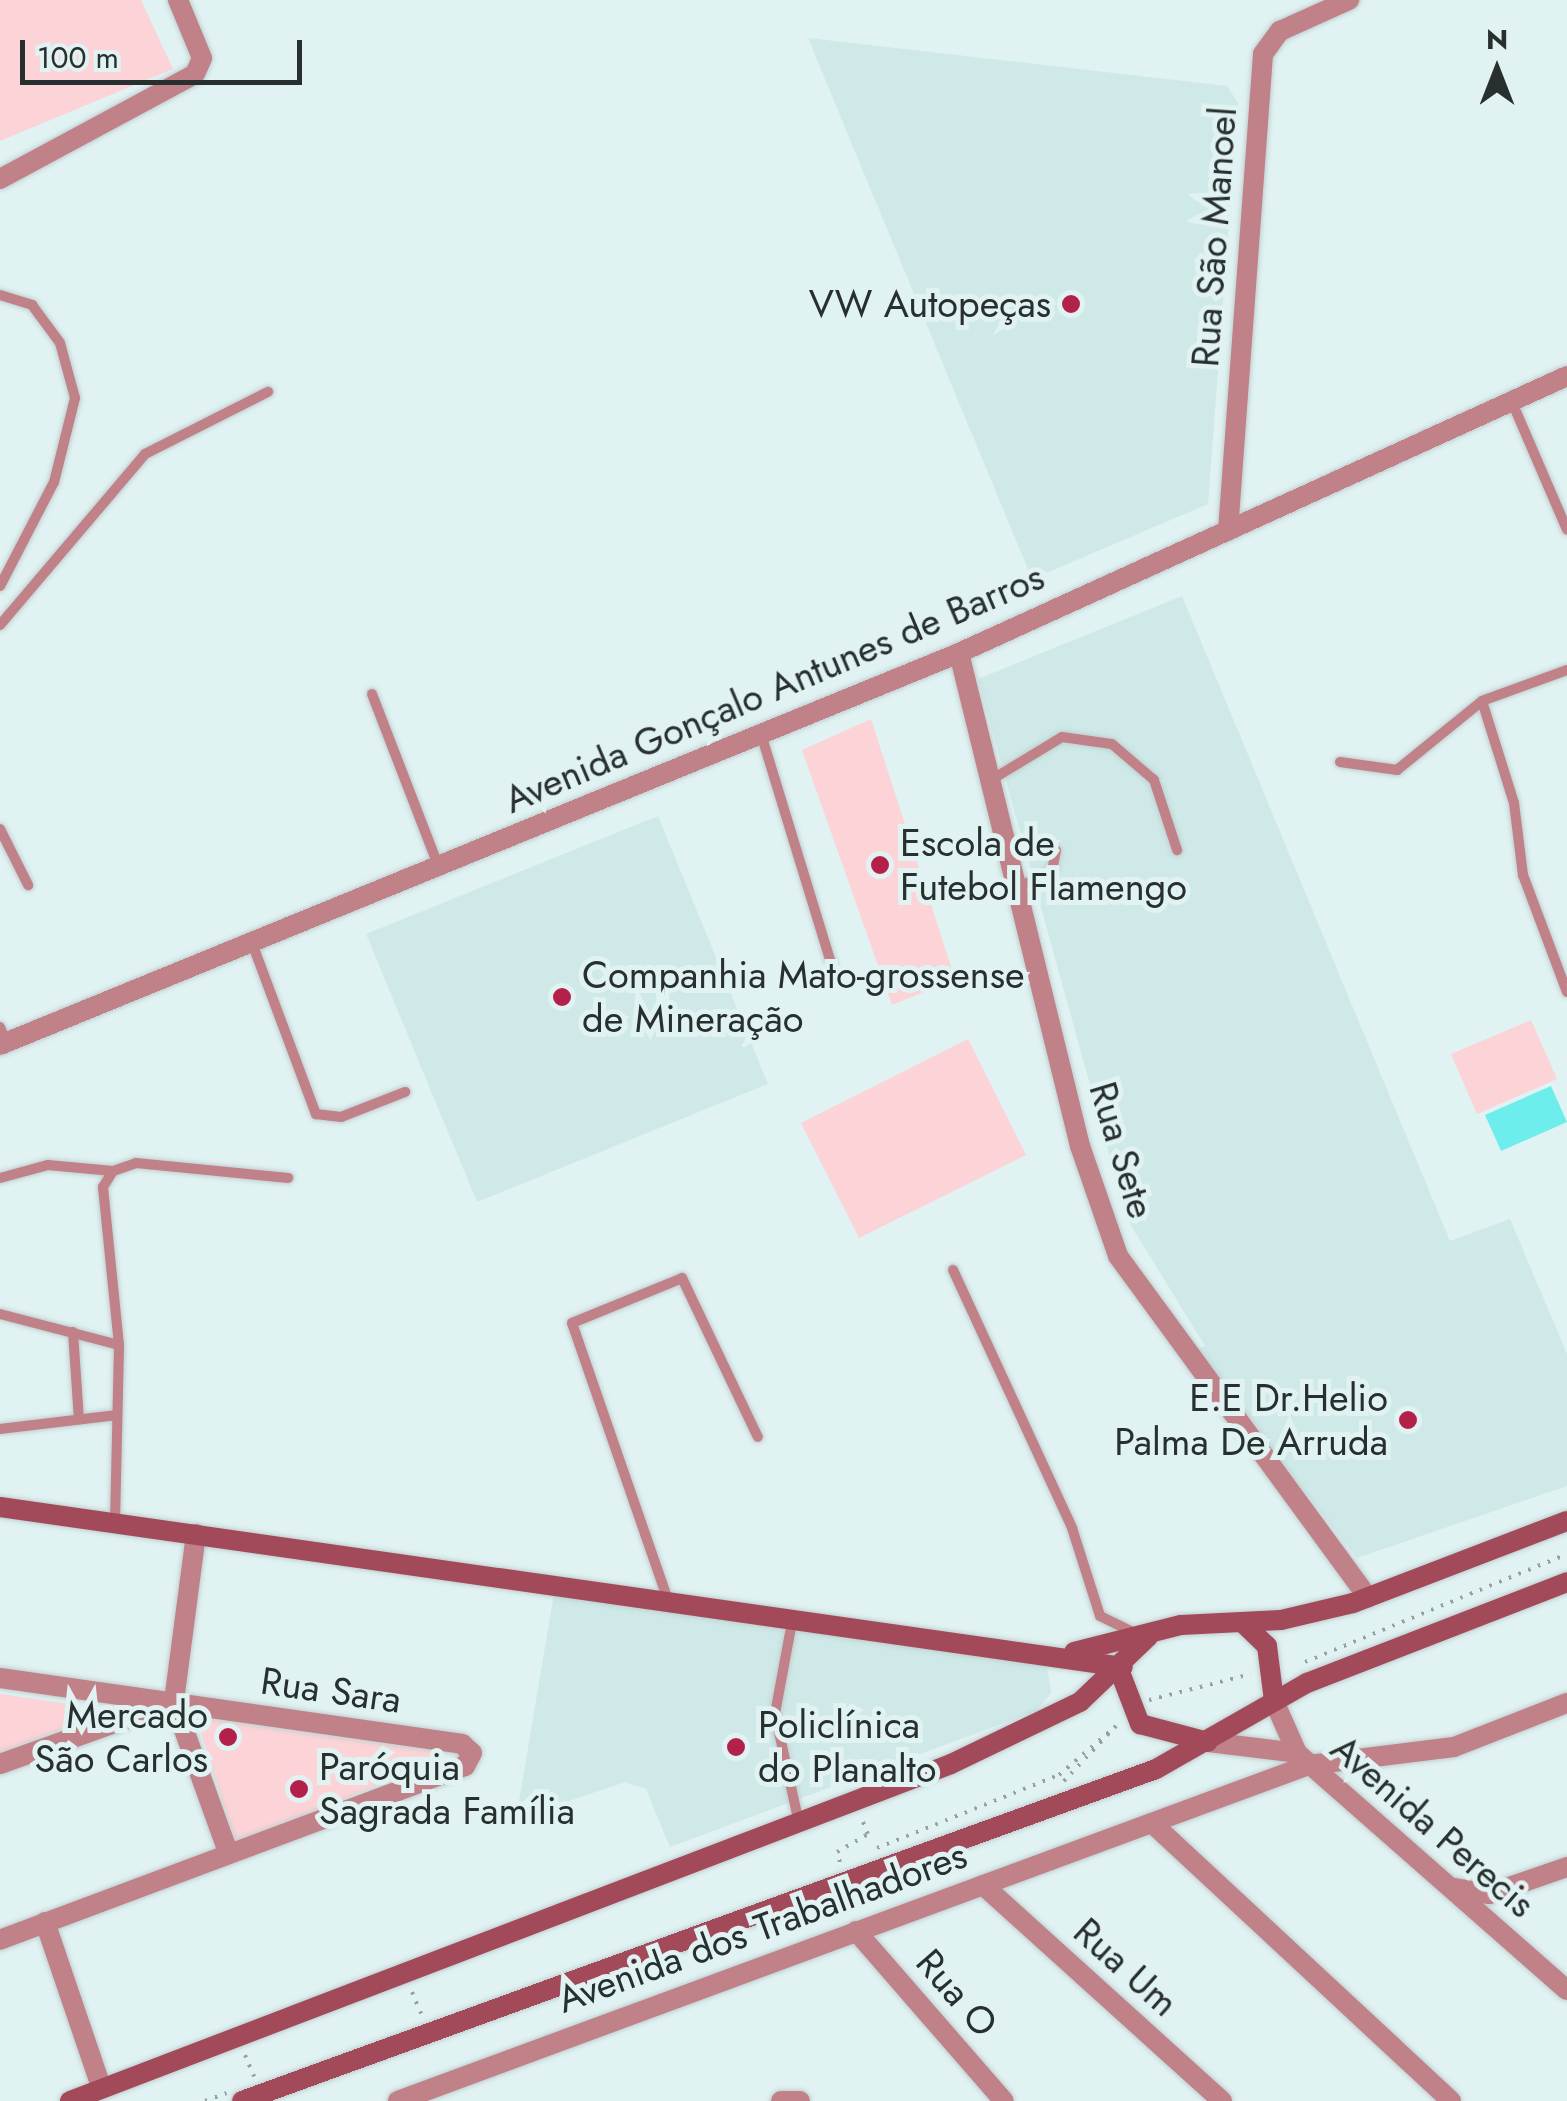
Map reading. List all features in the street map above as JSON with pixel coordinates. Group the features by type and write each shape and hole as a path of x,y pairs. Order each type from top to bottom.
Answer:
{"main road":[{"path":"0,1507 1122,1670"},
{"path":"1027,1656 1368,1597 1567,1521"},
{"path":"242,2101 1156,1769 1274,1700 1567,1582"},
{"path":"1240,1622 1264,1639 1272,1668 1274,1700"},
{"path":"70,2101 800,1824 1026,1729 1122,1670 1148,1636"},
{"path":"1122,1670 1127,1706 1152,1730 1208,1742"}],"street":[{"path":"0,179 195,74 202,58 178,0"},
{"name":"Rua São Manoel","path":"1228,530 1263,54 1280,31 1349,0"},
{"name":"Avenida Gonçalo Antunes de Barros","path":"2,1038 252,942 959,653 1567,376"},
{"name":"Rua Sete","path":"959,653 1080,1146 1118,1256 1368,1597"},
{"path":"0,1940 228,1852 174,1702 196,1534"},
{"name":"Rua Sara","path":"0,1678 471,1751 465,1766 228,1852"},
{"name":"Avenida Perecis","path":"1274,1700 1303,1759 1567,1990"},
{"path":"0,1764 174,1702"},
{"path":"1303,1759 1454,1748 1567,1703"},
{"name":"Avenida Perecis","path":"1208,1742 1303,1759"},
{"name":"Avenida dos Trabalhadores","path":"398,2101 1152,1823 1303,1759"},
{"path":"1152,1823 1450,2101"},
{"path":"1448,1886 1499,1892 1567,1867"},
{"name":"Rua Um","path":"983,1884 1220,2100"},
{"path":"1489,1922 1499,1892"},
{"path":"45,1922 102,2089"},
{"name":"Rua O","path":"856,1931 1004,2101"},
{"path":"449,2082 461,2101"}],"lane":[{"path":"0,295 32,305 53,333 75,398 54,482 0,586"},
{"path":"0,625 145,454 268,392"},
{"path":"1511,401 1567,530"},
{"path":"1340,762 1396,770 1482,701 1567,670"},
{"path":"372,694 438,866"},
{"path":"1482,701 1514,803 1523,875 1567,992"},
{"path":"760,734 836,979"},
{"path":"990,780 1062,737 1112,744 1154,780 1177,850"},
{"path":"0,828 28,886"},
{"path":"1018,888 1052,871 1056,850"},
{"path":"252,942 316,1114 341,1117 406,1092"},
{"path":"0,1178 48,1165 113,1171 136,1162 288,1178"},
{"path":"113,1171 103,1204 119,1345 115,1523"},
{"path":"953,1270 1072,1528 1100,1616 1148,1636"},
{"path":"670,1604 572,1323 682,1278 758,1436"},
{"path":"0,1314 119,1345"},
{"path":"73,1332 79,1419"},
{"path":"0,1429 117,1415"},
{"path":"792,1622 775,1714 800,1824"}],"path":[{"path":"1116,1726 1127,1706 1272,1668"},
{"path":"414,1996 423,2020"}],"shaded area":[{"path":"0,0 141,0 173,69 0,141"},
{"name":"VW Autopeças","path":"808,38 1227,86 1238,103 1208,504 1032,579"},
{"path":"1182,596 1450,1241 1510,1219 1567,1354 1567,1486 1357,1558 1195,1351 1205,1346 1127,1219 978,679"},
{"name":"Escola de Futebol Flamengo","path":"871,719 955,979 892,1005 802,750"},
{"name":"Companhia Mato-grossense de Mineração","path":"658,816 768,1084 477,1202 366,934"},
{"path":"1531,1020 1557,1079 1477,1114 1451,1054"},
{"path":"968,1039 1026,1155 859,1238 801,1123"},
{"name":"Policlínica do Planalto","path":"554,1594 1047,1666 1051,1693 1036,1711 670,1847 646,1789 625,1782 516,1819"},
{"path":"0,1694 76,1705 75,1724 0,1753"},
{"path":"196,1717 433,1751 439,1759 236,1844"}],"water":[{"path":"1551,1086 1567,1122 1501,1151 1485,1115"}],"place":[{"name":"VW Autopeças","path":"1071,304"},
{"name":"Escola de Futebol Flamengo","path":"880,865"},
{"name":"Companhia Mato-grossense de Mineração","path":"562,997"},
{"name":"E.E Dr.Helio Palma De Arruda","path":"1408,1420"},
{"name":"Mercado São Carlos","path":"228,1737"},
{"name":"Policlínica do Planalto","path":"736,1747"},
{"name":"Paróquia Sagrada Família","path":"299,1789"}]}
